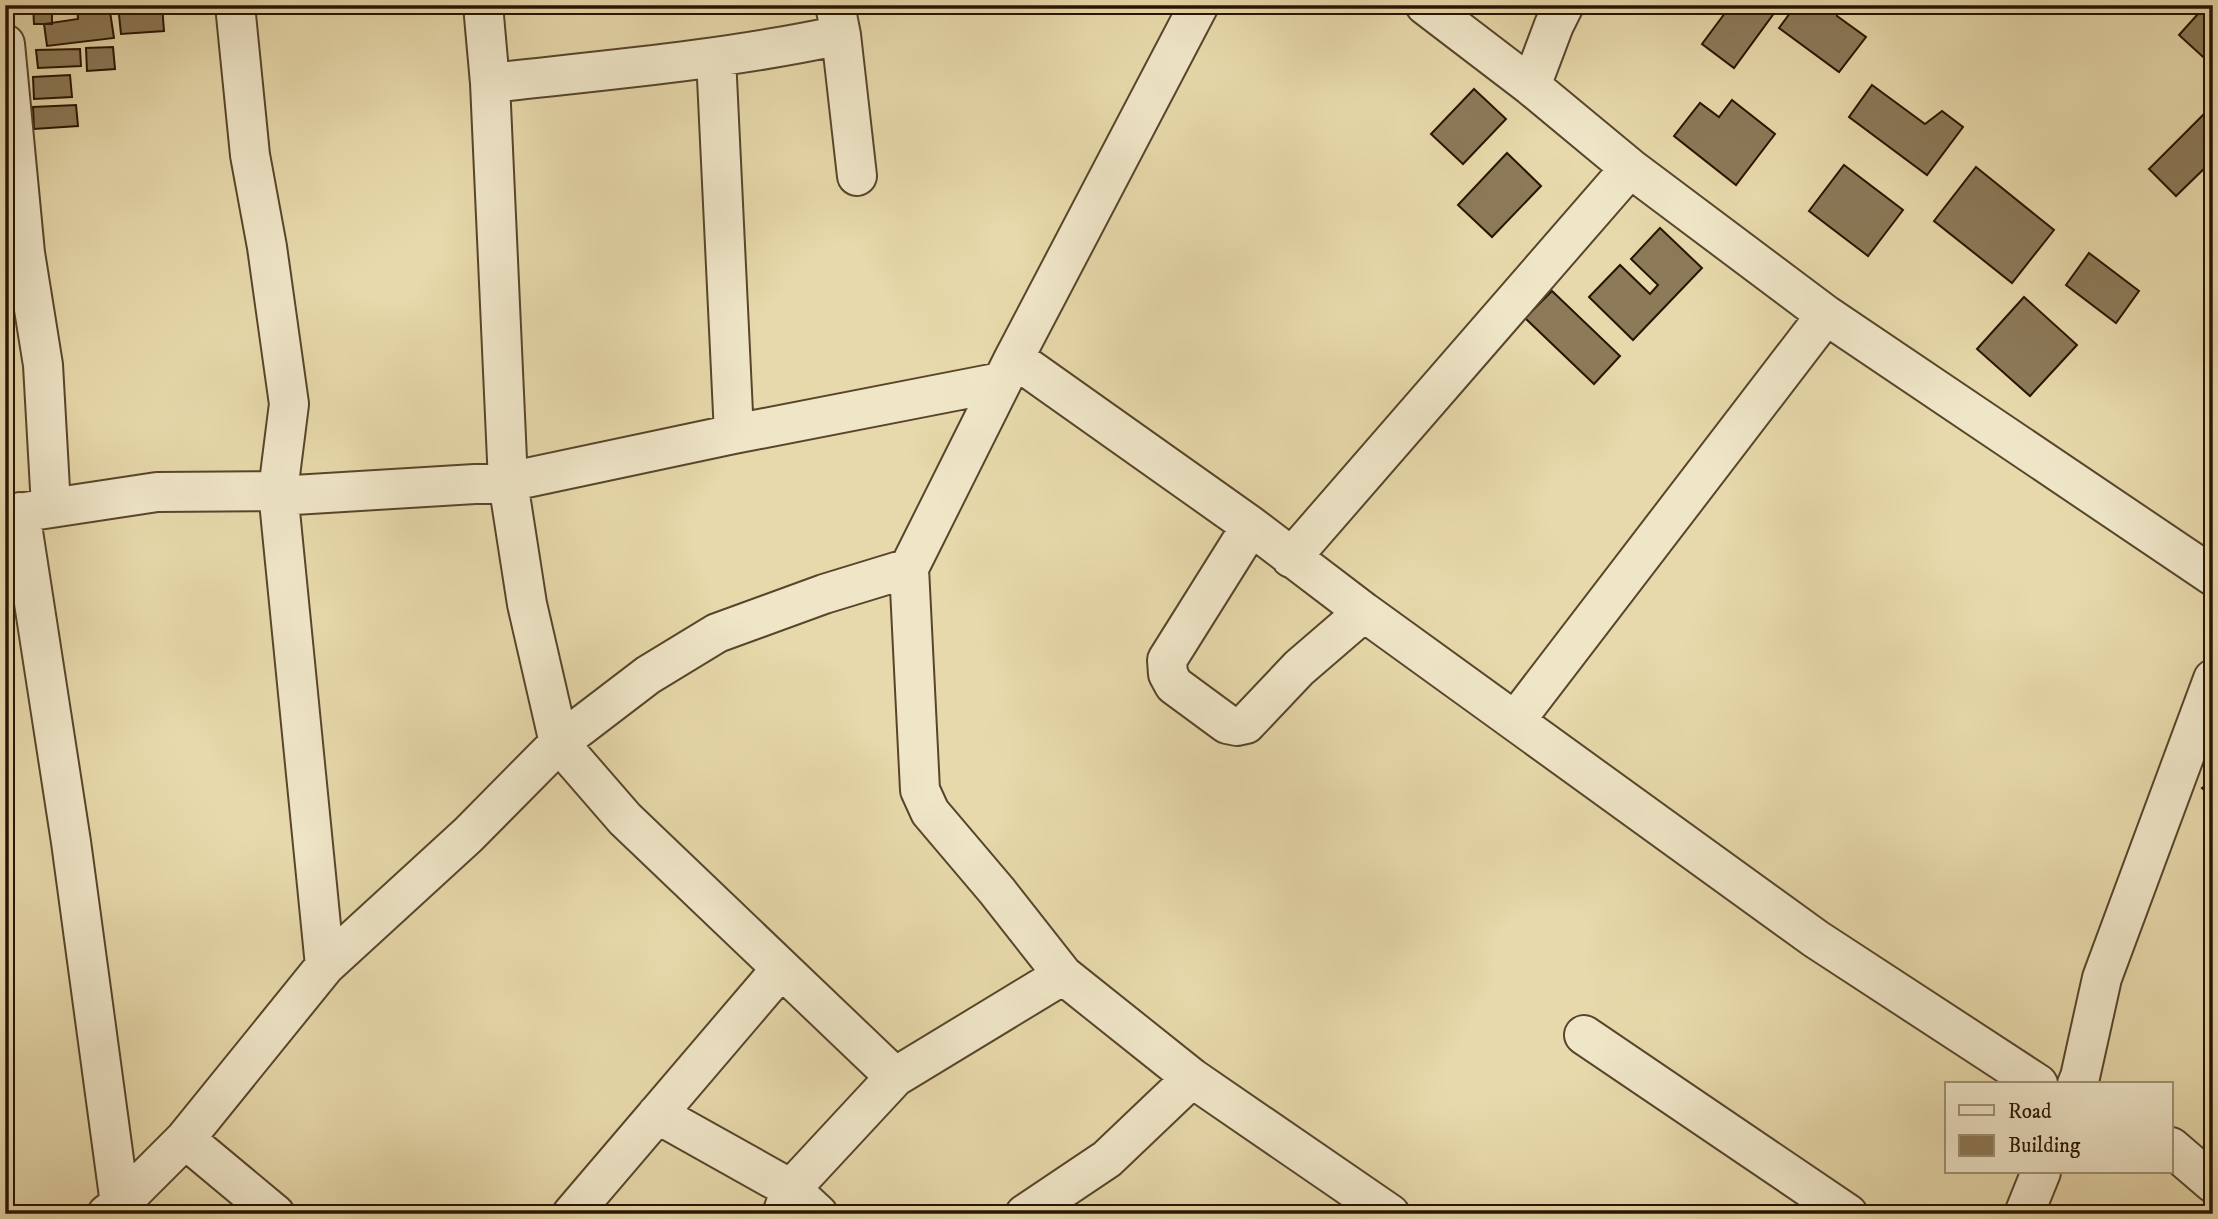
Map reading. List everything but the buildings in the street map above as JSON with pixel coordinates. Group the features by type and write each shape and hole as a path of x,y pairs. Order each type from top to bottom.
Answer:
{"street":[{"path":"235,5 250,155 267,247 289,404 278,491 325,967"},
{"path":"483,5 490,83 508,482 527,604 559,743 625,819 895,1077"},
{"path":"1199,5 1008,370 909,568 920,790 930,812 998,891 1063,975 1192,1078 1372,1209"},
{"path":"1424,5 1531,86 1630,169 1826,315 2213,576"},
{"path":"1531,86 1564,5"},
{"path":"490,83 716,57 794,45 838,20 858,176"},
{"path":"5,44 24,253 43,365 25,512 71,842 114,1209"},
{"path":"716,57 734,434"},
{"path":"1291,558 1630,169"},
{"path":"1515,721 1826,315"},
{"path":"25,512 157,492 278,491 294,495 508,482 734,434 1008,370 1251,526 1364,612 1816,939 2035,1082"},
{"path":"1251,526 1167,660 1168,674 1174,685 1227,724 1246,724 1299,668 1364,612"},
{"path":"114,1209 186,1139 325,967 468,835 559,743 648,675 717,633 824,594 909,568"},
{"path":"2082,1082 2102,978 2213,679"},
{"path":"572,1214 781,969"},
{"path":"657,1114 797,1206 895,1077 1063,975"},
{"path":"1584,1035 1848,1214"},
{"path":"1026,1214 1107,1159 1192,1078"},
{"path":"186,1139 275,1214"},
{"path":"2172,1148 2213,1183"},
{"path":"2024,1214 2039,1174"}]}
